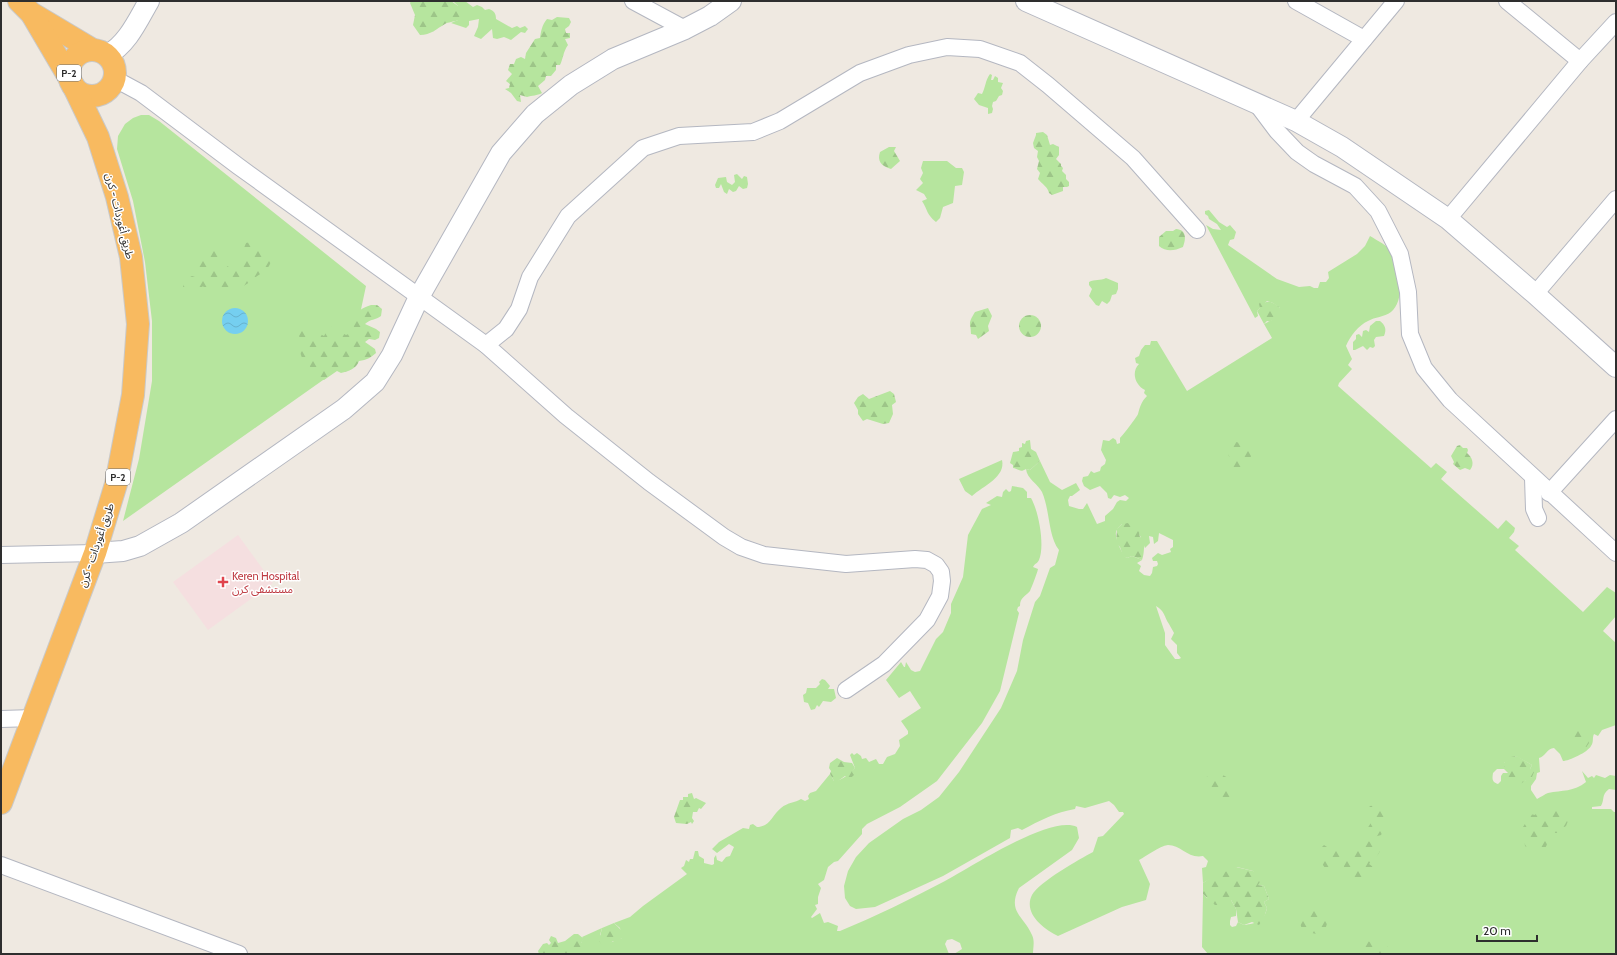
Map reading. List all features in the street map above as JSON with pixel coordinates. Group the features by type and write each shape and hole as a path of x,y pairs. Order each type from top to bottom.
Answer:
{"highway":[{"name":"طريق أغوردات - كرن","path":"25,7 100,52"},
{"name":"طريق أغوردات - كرن","path":"1,803 95,553 116,484 133,395 138,324 130,257 117,197 98,137 72,82 25,7"},
{"path":"100,52 114,66 113,82"},
{"name":"P-2","path":"100,52 79,54 74,59 69,72 72,82 82,94 89,96 102,94 113,82"},
{"name":"طريق أغوردات - كرن","path":"98,137 102,116 113,82"}],"street":[{"path":"100,52 117,50 128,36 149,1"},
{"path":"633,1 684,29"},
{"path":"1,555 95,553 124,551 140,546 181,523 344,409 375,382 392,355 419,297 501,153 535,114 571,85 613,59 684,29 710,16 731,1"},
{"path":"1026,1 1296,121 1342,147 1448,219 1536,294 1616,367"},
{"path":"1296,1 1364,39"},
{"path":"1296,121 1396,1"},
{"path":"1516,4 1580,61"},
{"path":"1448,219 1580,61 1616,22"},
{"path":"486,345 506,329 519,309 530,277 568,216 643,148 679,136 753,132 780,121 860,72 909,55 947,48 980,49 1020,63 1133,158 1198,230"},
{"path":"113,82 141,93 238,166 486,345 578,426 655,486 724,537 741,547 764,555 846,564 914,559 927,560 936,565 940,572 942,581 940,596 927,620 884,664 846,690"},
{"path":"1256,103 1277,131 1297,152 1314,164 1355,186 1378,211 1400,254 1408,292 1410,334 1424,368 1450,400 1549,493 1616,553"},
{"path":"1536,294 1616,199"},
{"path":"1549,493 1616,419"},
{"path":"1533,478 1534,509 1538,518"},
{"path":"1,719 34,718"},
{"path":"1,865 239,954"}],"shaded area":[{"name":"Keren Hospital مستشفى كرن","path":"238,535 273,583 208,630 173,582"}],"green space":[{"path":"411,1 451,1 458,6 461,15 458,20 446,23 430,33 420,35 413,25 415,15 410,3"},
{"path":"465,1 473,7 477,5 485,10 489,9 493,11 496,19 512,28 517,26 520,28 525,26 528,29 525,33 521,32 511,40 504,37 497,39 493,38 492,29 481,39 474,36 478,27 479,19 469,21 469,25 466,28 451,23 458,20 458,6 454,2"},
{"path":"557,17 569,18 571,22 565,29 566,33 570,33 570,38 565,39 568,45 560,65 556,65 556,70 551,76 546,76 545,80 538,86 542,93 527,97 520,95 521,102 517,101 511,93 505,89 509,88 510,84 506,81 512,74 508,70 510,64 514,64 516,59 521,57 525,59 526,53 535,39 540,38 541,30 547,19 552,20"},
{"path":"990,74 992,75 991,80 993,80 995,76 998,78 998,82 1003,83 1001,88 1003,91 1002,95 993,102 992,113 988,114 988,108 979,105 974,99 978,93 982,94"},
{"path":"141,115 149,115 159,121 366,286 350,361 123,521 139,459 152,381 152,321 145,262 133,201 117,149 118,136 125,124 133,118"},
{"path":"1043,132 1047,135 1050,145 1053,144 1059,147 1059,155 1056,159 1061,164 1063,168 1062,171 1066,175 1066,179 1069,182 1069,186 1063,187 1063,191 1052,195 1038,179 1040,173 1037,169 1039,161 1037,157 1038,151 1034,148 1033,143 1036,133"},
{"path":"889,147 896,147 894,151 900,161 891,169 882,165 879,158 880,152"},
{"path":"923,161 947,161 956,168 962,168 964,172 962,185 955,186 953,203 943,207 940,218 936,222 929,214 922,201 927,199 924,194 916,190 923,183 920,179 923,173 921,168"},
{"path":"737,174 742,179 744,176 747,177 747,188 743,189 739,186 736,191 733,192 729,189 727,194 724,192 721,184 719,188 716,188 715,185 718,178 726,177 727,182 732,185 735,182 734,175"},
{"path":"1209,210 1219,222 1227,227 1230,225 1236,232 1234,239 1230,240 1228,245 1277,279 1299,287 1310,286 1318,288 1320,282 1326,282 1329,278 1328,272 1357,254 1365,246 1370,236 1388,247 1395,258 1400,274 1400,292 1398,300 1391,312 1365,323 1352,335 1346,346 1352,359 1348,365 1352,369 1338,386 1431,468 1436,463 1447,472 1441,479 1498,529 1506,520 1515,528 1514,532 1509,538 1519,546 1515,550 1583,612 1607,587 1616,593 1616,616 1603,631 1616,643 1616,725 1602,730 1598,736 1594,734 1591,746 1578,756 1569,760 1563,761 1560,754 1554,748 1550,749 1539,758 1540,772 1537,773 1536,779 1531,786 1531,790 1537,799 1548,793 1577,788 1586,782 1582,771 1588,778 1592,776 1594,778 1596,775 1605,778 1610,775 1616,776 1616,790 1609,789 1604,795 1601,806 1592,807 1592,809 1611,809 1616,812 1616,954 1208,954 1202,947 1203,894 1207,898 1231,900 1236,909 1236,916 1231,917 1230,921 1230,925 1232,927 1236,926 1238,922 1244,925 1262,919 1267,908 1264,902 1269,899 1264,886 1258,885 1253,871 1237,867 1230,872 1220,873 1203,883 1202,868 1206,867 1208,861 1203,856 1193,856 1177,847 1168,845 1157,849 1139,860 1150,884 1146,900 1122,907 1058,936 1041,925 1032,914 1030,902 1032,895 1051,878 1093,852 1098,837 1103,836 1124,814 1123,812 1119,812 1109,801 1085,808 1076,806 1075,809 1068,810 1041,820 1022,830 1018,828 1011,830 1010,838 943,876 875,907 856,909 850,906 845,898 844,886 848,871 856,857 869,843 903,819 921,810 939,797 959,772 1001,708 1017,671 1023,640 1035,602 1040,596 1050,568 1055,565 1059,550 1053,538 1045,499 1040,489 1028,476 1026,469 1030,470 1040,461 1050,482 1062,490 1076,483 1080,490 1070,496 1068,500 1069,506 1083,509 1087,503 1097,524 1105,521 1105,516 1113,509 1117,502 1120,500 1126,501 1129,498 1125,495 1120,497 1114,495 1111,499 1108,498 1107,493 1100,486 1090,490 1084,486 1082,481 1083,477 1088,476 1091,471 1094,473 1100,471 1101,467 1105,464 1106,460 1101,450 1103,440 1109,441 1113,438 1116,440 1117,444 1120,443 1120,438 1137,416 1142,402 1147,396 1144,393 1145,390 1139,385 1135,378 1135,371 1139,364 1136,363 1135,358 1139,356 1145,345 1150,345 1151,341 1157,341 1187,391 1272,338 1264,324 1272,320 1280,308 1267,301 1257,311 1258,316 1255,318 1206,225 1213,229 1221,230 1217,224 1209,219 1205,214 1205,211","holes":["1122,524 1135,529 1145,548 1150,543 1149,536 1153,537 1154,544 1158,541 1159,533 1173,540 1173,547 1170,549 1171,552 1162,555 1158,553 1152,558 1153,561 1157,561 1158,564 1157,566 1153,567 1150,576 1144,575 1139,571 1141,566 1137,563 1142,560 1132,556 1127,558 1125,557 1117,541 1116,534","1156,606 1163,612 1174,633 1171,639 1177,645 1177,653 1181,658 1175,659 1165,645 1165,633","1516,756 1532,765 1530,769 1532,777 1525,781 1508,773 1503,773 1501,776 1501,781 1498,784 1493,780 1493,773 1497,769 1504,769 1504,763"]},
{"path":"1176,229 1182,231 1185,235 1183,247 1170,250 1159,246 1159,237 1166,231 1173,231"},
{"path":"250,242 264,250 271,262 265,270 246,284 231,290 222,290 217,283 206,291 203,286 200,289 196,288 189,291 183,287 185,280 192,276 198,278 204,276 205,272 200,269 198,265 208,247 220,252 223,260 218,266 224,269 236,260 242,258 246,243"},
{"path":"1106,278 1118,283 1118,289 1116,294 1112,295 1107,304 1102,301 1099,306 1096,305 1089,296 1092,289 1089,282"},
{"path":"1261,301 1264,303 1272,302 1280,308 1279,317 1276,315 1275,321 1267,321 1264,324 1257,311 1260,308 1259,304"},
{"path":"371,305 377,305 382,309 381,316 365,324 380,332 379,338 375,340 369,339 365,342 375,349 376,353 364,360 359,361 352,369 341,373 337,371 324,380 319,378 308,364 302,363 299,349 301,343 298,332 303,325 324,336 330,326 346,335 353,332 357,314 362,309"},
{"path":"988,308 992,316 988,326 989,331 978,339 976,335 971,334 970,322 975,312"},
{"path":"1030,315 1038,318 1041,326 1038,334 1030,337 1022,334 1019,326 1022,318"},
{"path":"1376,321 1380,321 1384,326 1384,336 1376,337 1374,340 1375,346 1373,348 1370,347 1367,350 1363,346 1353,350 1353,342 1356,339 1356,335 1359,334 1362,337 1363,331 1366,330 1369,332 1370,326"},
{"path":"890,391 894,394 896,402 892,405 893,414 889,423 883,424 867,419 863,421 858,414 858,410 854,403 858,397 863,394 869,399"},
{"path":"1247,439 1253,441 1255,449 1250,458 1250,463 1246,463 1237,473 1232,471 1229,464 1230,459 1228,454 1230,447 1236,442 1241,443"},
{"path":"1030,440 1031,449 1036,452 1040,461 1030,470 1026,469 1021,471 1013,468 1013,465 1010,463 1013,452 1019,451 1019,448 1022,447 1022,443 1025,444 1026,441"},
{"path":"1460,445 1468,450 1467,453 1473,463 1470,470 1465,468 1460,470 1453,464 1454,462 1451,456 1457,446"},
{"path":"1002,460 1001,471 993,481 972,496 965,491 959,479"},
{"path":"1012,486 1023,488 1027,492 1027,498 1031,498 1034,504 1039,520 1041,554 1038,562 1033,567 1038,569 1030,591 1022,599 1017,610 1019,613 1000,691 982,723 937,781 900,807 867,824 862,829 862,834 838,861 834,862 828,867 824,880 818,884 821,888 818,897 818,904 815,905 817,909 811,917 812,918 820,913 824,923 828,922 838,926 837,931 840,931 945,881 1030,835 1049,828 1065,825 1077,827 1079,838 1072,850 1019,888 1016,896 1015,903 1018,913 1033,937 1033,954 954,954 962,949 960,943 952,939 947,940 945,944 949,954 579,954 583,939 582,937 602,928 600,935 609,943 622,938 620,928 614,923 630,917 687,874 681,868 684,866 686,860 689,862 690,859 693,859 695,851 698,851 699,856 704,859 704,863 714,864 714,858 716,855 717,860 722,862 726,857 730,856 734,847 729,844 717,853 712,849 719,842 743,828 749,829 750,825 753,824 757,827 765,825 781,808 786,805 801,799 805,801 809,799 808,796 810,793 816,791 830,774 834,781 840,780 846,776 855,768 850,755 852,753 854,755 857,753 862,759 866,758 869,762 876,759 879,764 883,764 887,757 895,754 900,746 899,740 908,734 908,731 901,721 921,708 910,691 899,698 886,680 901,662 904,667 906,662 911,670 915,672 920,671 936,639 943,632 951,613 951,604 963,577 968,535 982,509 991,505 986,503 997,496 1002,497 1003,492 1006,489 1009,492 1011,491"},
{"path":"1128,523 1133,527 1137,524 1141,526 1142,530 1139,533 1140,537 1146,539 1142,560 1132,556 1127,558 1123,556 1120,547 1116,543 1117,529 1122,524"},
{"path":"822,679 825,680 830,686 828,689 834,689 836,698 831,702 823,701 819,707 817,705 815,709 811,710 808,703 804,702 803,695 806,693 807,688 816,688"},
{"path":"1576,728 1585,731 1589,743 1585,749 1574,749 1573,743 1570,742 1571,739 1566,734 1569,731 1574,731"},
{"path":"1517,756 1532,765 1530,769 1534,772 1532,777 1520,784 1510,781 1507,777 1508,773 1504,769 1504,763 1511,757"},
{"path":"837,758 844,762 852,763 855,768 852,772 854,775 853,776 850,778 845,776 838,781 834,781 830,774 831,771 829,768 830,763"},
{"path":"1211,773 1223,775 1228,778 1229,783 1227,788 1236,794 1230,807 1224,806 1206,785 1207,776"},
{"path":"692,793 694,799 696,798 706,803 701,809 699,808 697,812 693,812 692,818 694,821 692,824 691,822 687,824 676,823 674,817 680,800 683,800 683,797 688,797 688,794"},
{"path":"1377,805 1381,808 1387,808 1388,821 1381,821 1386,826 1381,835 1374,837 1369,835 1367,829 1374,818 1368,816 1367,810 1370,806"},
{"path":"1558,806 1567,810 1569,814 1565,816 1568,821 1566,826 1561,829 1559,833 1553,833 1544,850 1531,850 1525,846 1523,827 1530,814 1535,815 1539,809 1545,812 1549,808 1553,811"},
{"path":"1367,841 1380,843 1380,850 1378,855 1369,864 1375,868 1368,879 1361,885 1355,883 1353,879 1348,878 1347,872 1344,871 1344,865 1350,857 1356,861 1352,853 1358,844"},
{"path":"1324,845 1330,849 1338,851 1341,858 1339,865 1332,870 1325,868 1321,862 1320,849"},
{"path":"1236,867 1253,871 1261,880 1258,885 1264,886 1269,899 1264,902 1267,908 1264,918 1259,925 1252,922 1244,925 1238,922 1236,909 1231,900 1224,905 1215,905 1203,894 1203,883 1213,875"},
{"path":"1315,907 1329,917 1325,930 1321,935 1303,931 1300,923 1303,910"},
{"path":"614,923 622,931 622,938 616,942 613,941 607,946 603,946 599,941 602,928"},
{"path":"574,934 578,934 584,939 581,943 585,950 583,954 539,954 538,951 543,944 547,943 549,945 551,943 549,940 551,936 556,938 558,943 565,941"},
{"path":"1367,941 1376,943 1378,941 1386,944 1390,950 1389,954 1362,954 1365,949 1363,944"}],"water":[{"path":"235,308 244,312 248,321 244,330 235,334 226,330 222,321 226,312"}],"place":[{"name":"Keren Hospital مستشفى كرن","path":"223,582"}]}
